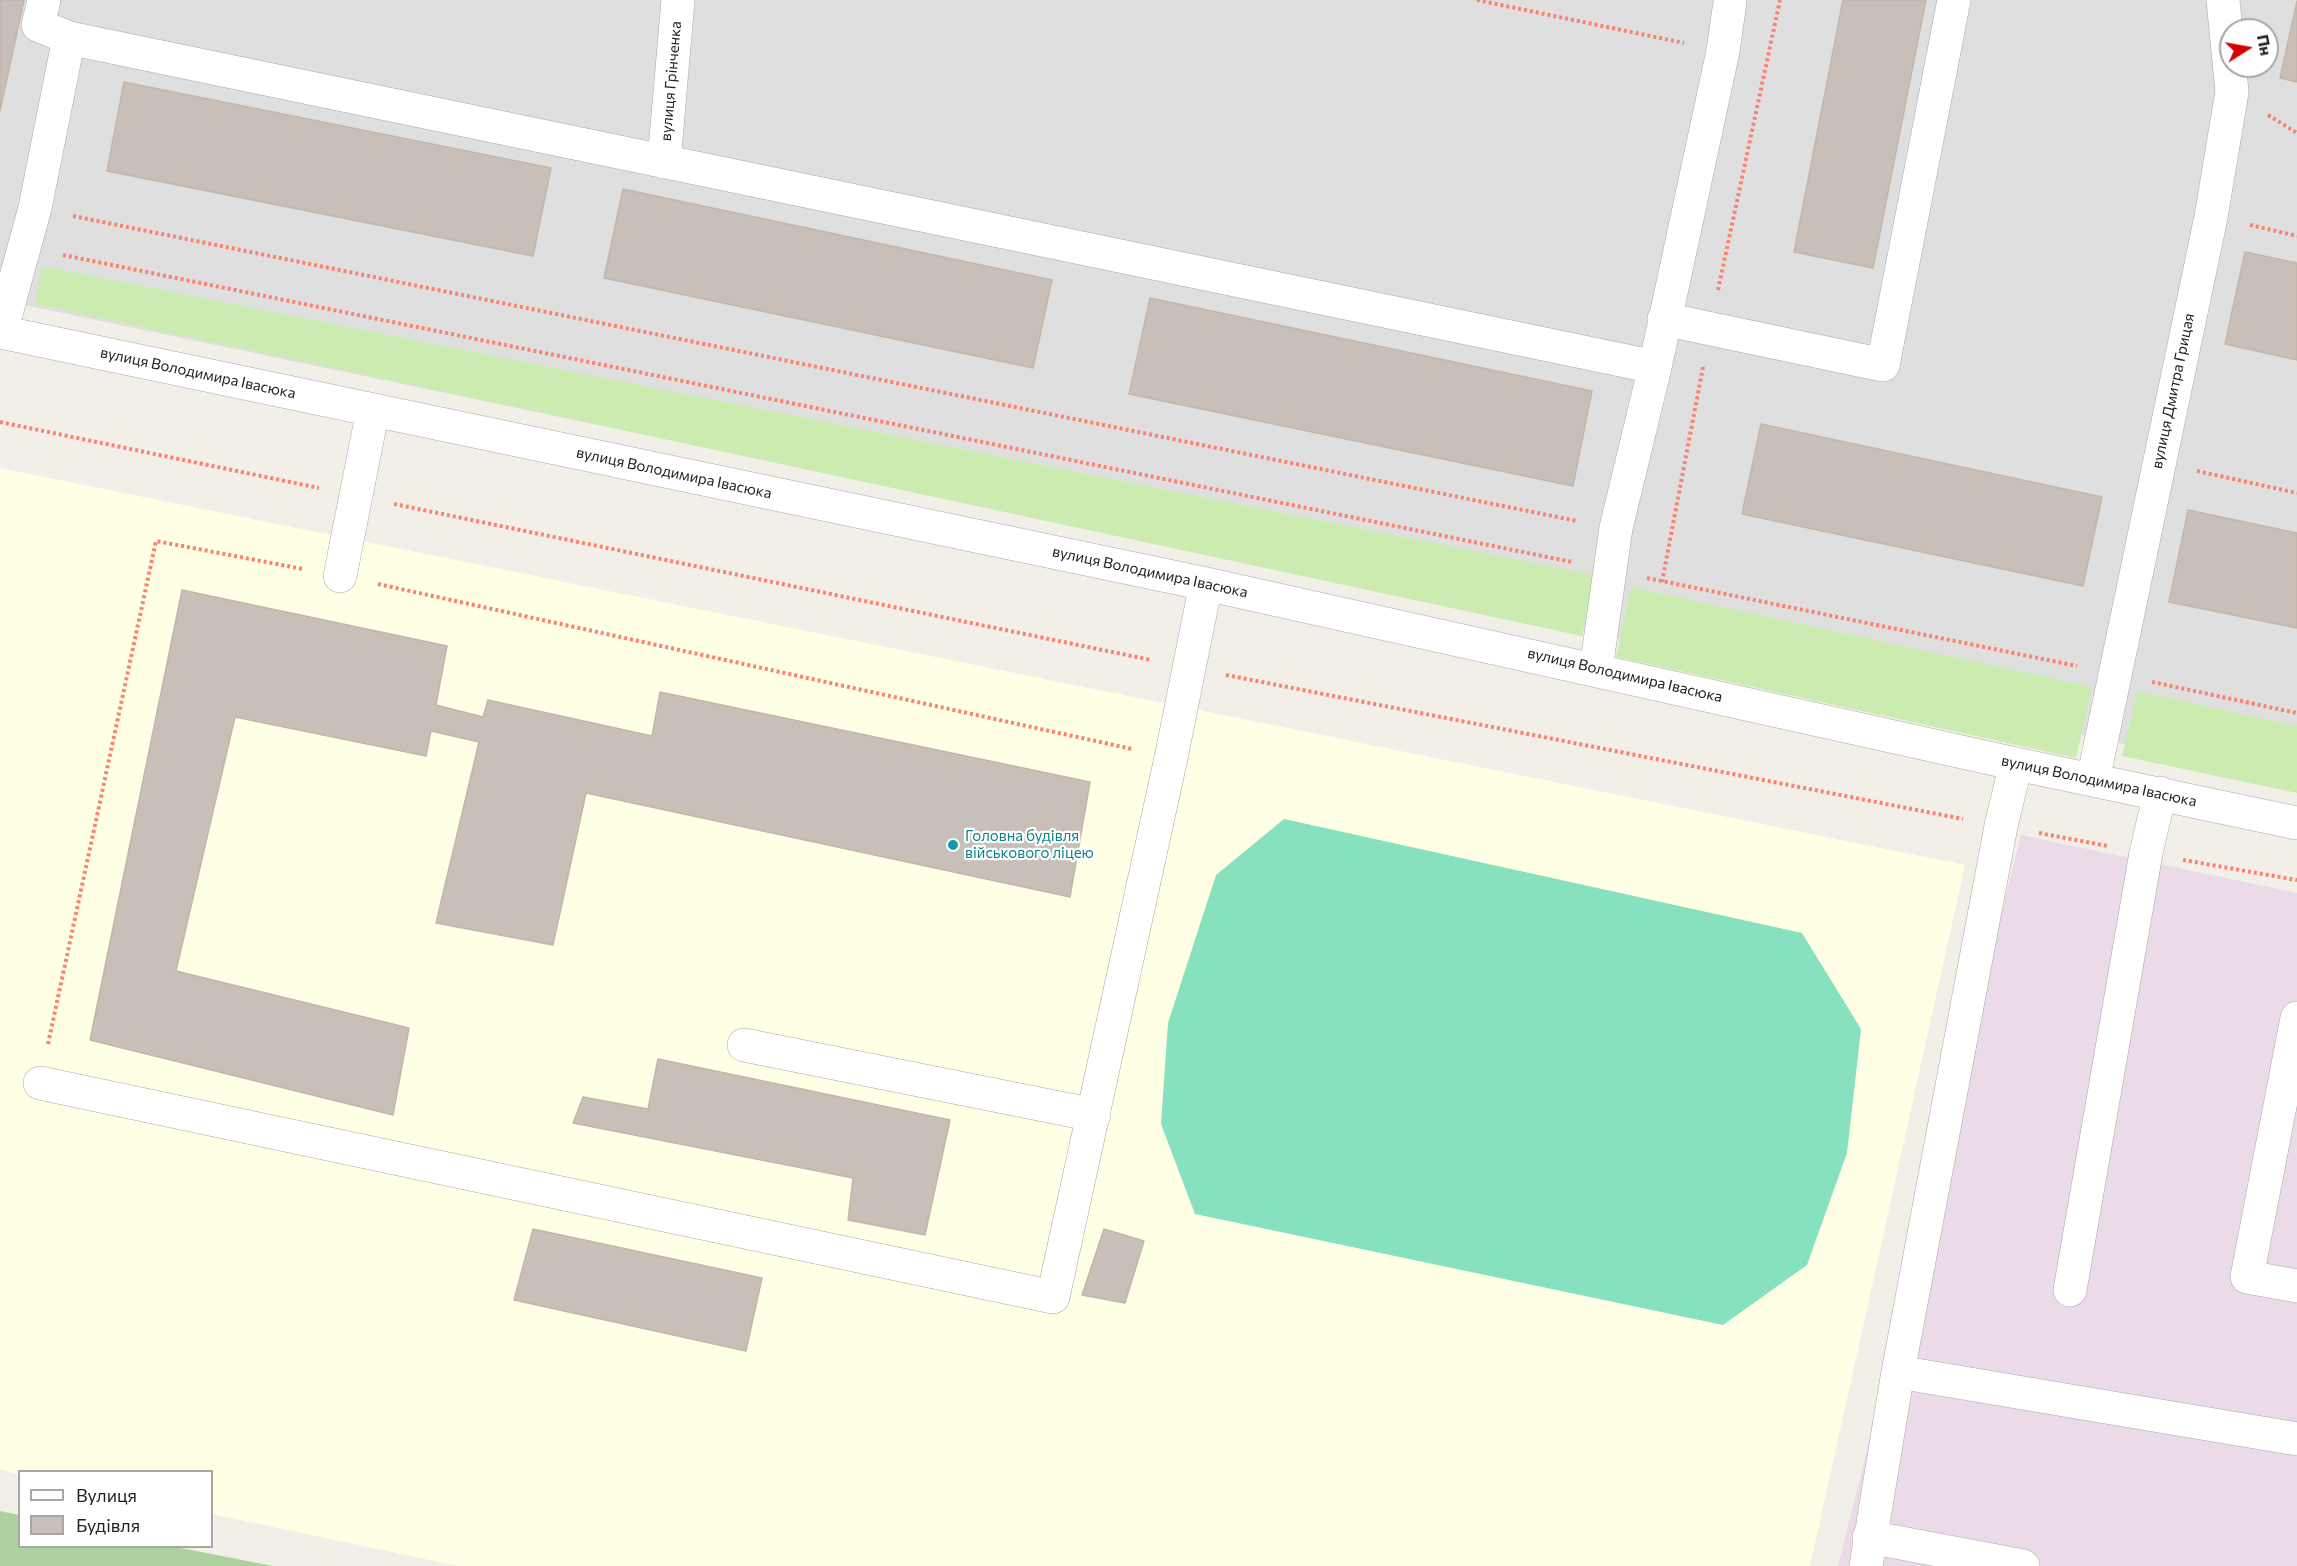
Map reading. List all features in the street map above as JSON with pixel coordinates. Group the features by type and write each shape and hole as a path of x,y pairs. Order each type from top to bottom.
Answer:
{"street":[{"path":"44,0 38,25 69,38 1655,367"},
{"name":"вулиця Грінченка","path":"664,162 678,0"},
{"path":"1664,319 1883,365 1953,0"},
{"name":"вулиця Дмитра Грицая","path":"2093,780 2211,217 2232,92 2223,0"},
{"path":"1596,669 1616,528 1655,367 1723,51 1731,2"},
{"path":"1,332 22,247 35,208 69,38"},
{"name":"вулиця Володимира Івасюка","path":"1,332 1206,584 2016,764 2297,823"},
{"path":"340,576 373,410"},
{"path":"40,1083 1053,1297 1171,758 1206,584"},
{"path":"2016,764 2001,826 1898,1371 1868,1551 2023,1566"},
{"path":"2070,1290 2145,853 2160,794"},
{"path":"2297,1018 2247,1277 2297,1286"},
{"path":"744,1045 1094,1115"},
{"path":"1898,1371 2297,1440"}],"path":[{"path":"1477,0 1723,51"},
{"path":"35,208 1616,528"},
{"path":"2211,217 2297,236"},
{"path":"22,247 1609,569 2297,713"},
{"path":"0,422 1190,668 2001,826 2297,880"},
{"path":"2158,462 2297,492"},
{"path":"40,1083 156,541 340,576 1171,758"}],"shaded area":[{"path":"0,0 2297,0 2297,780 0,300"},
{"path":"0,468 1965,865 1810,1566 458,1566 213,1514 213,1470 18,1470 18,1474 0,1470"},
{"path":"2021,835 2297,893 2297,1566 1838,1566"}],"green space":[{"path":"42,266 1594,575 1582,636 35,304"},
{"path":"1631,587 2092,687 2076,758 1616,657"},
{"path":"2137,691 2297,726 2297,793 2122,756"},
{"path":"1284,819 1802,933 1861,1029 1847,1153 1807,1265 1723,1325 1195,1214 1161,1124 1168,1023 1216,875"},
{"path":"0,1511 18,1515 18,1548 181,1548 273,1566 0,1566"}],"building":[{"path":"0,0 24,0 0,111"},
{"path":"1843,0 1926,0 1873,268 1794,252"},
{"path":"2297,1 2297,82 2280,78"},
{"path":"124,82 551,168 533,256 107,171"},
{"path":"623,189 1052,280 1033,368 604,278"},
{"path":"2245,252 2297,263 2297,360 2225,344"},
{"path":"1150,298 1592,391 1573,486 1129,394"},
{"path":"1761,424 2102,497 2083,586 1742,514"},
{"path":"2188,510 2297,533 2297,628 2169,602"},
{"name":"Головна будівля військового ліцею","path":"182,590 447,646 436,705 483,717 488,700 652,736 660,692 1090,782 1070,897 586,793 553,945 436,923 479,742 431,731 426,756 235,717 176,971 409,1028 393,1115 90,1040"},
{"path":"658,1059 950,1120 925,1235 848,1220 853,1178 573,1123 583,1097 648,1109"},
{"path":"533,1229 762,1278 746,1351 514,1300"},
{"path":"1104,1229 1144,1241 1125,1303 1082,1295"}],"place":[{"name":"Головна будівля військового ліцею","path":"953,845"}]}
